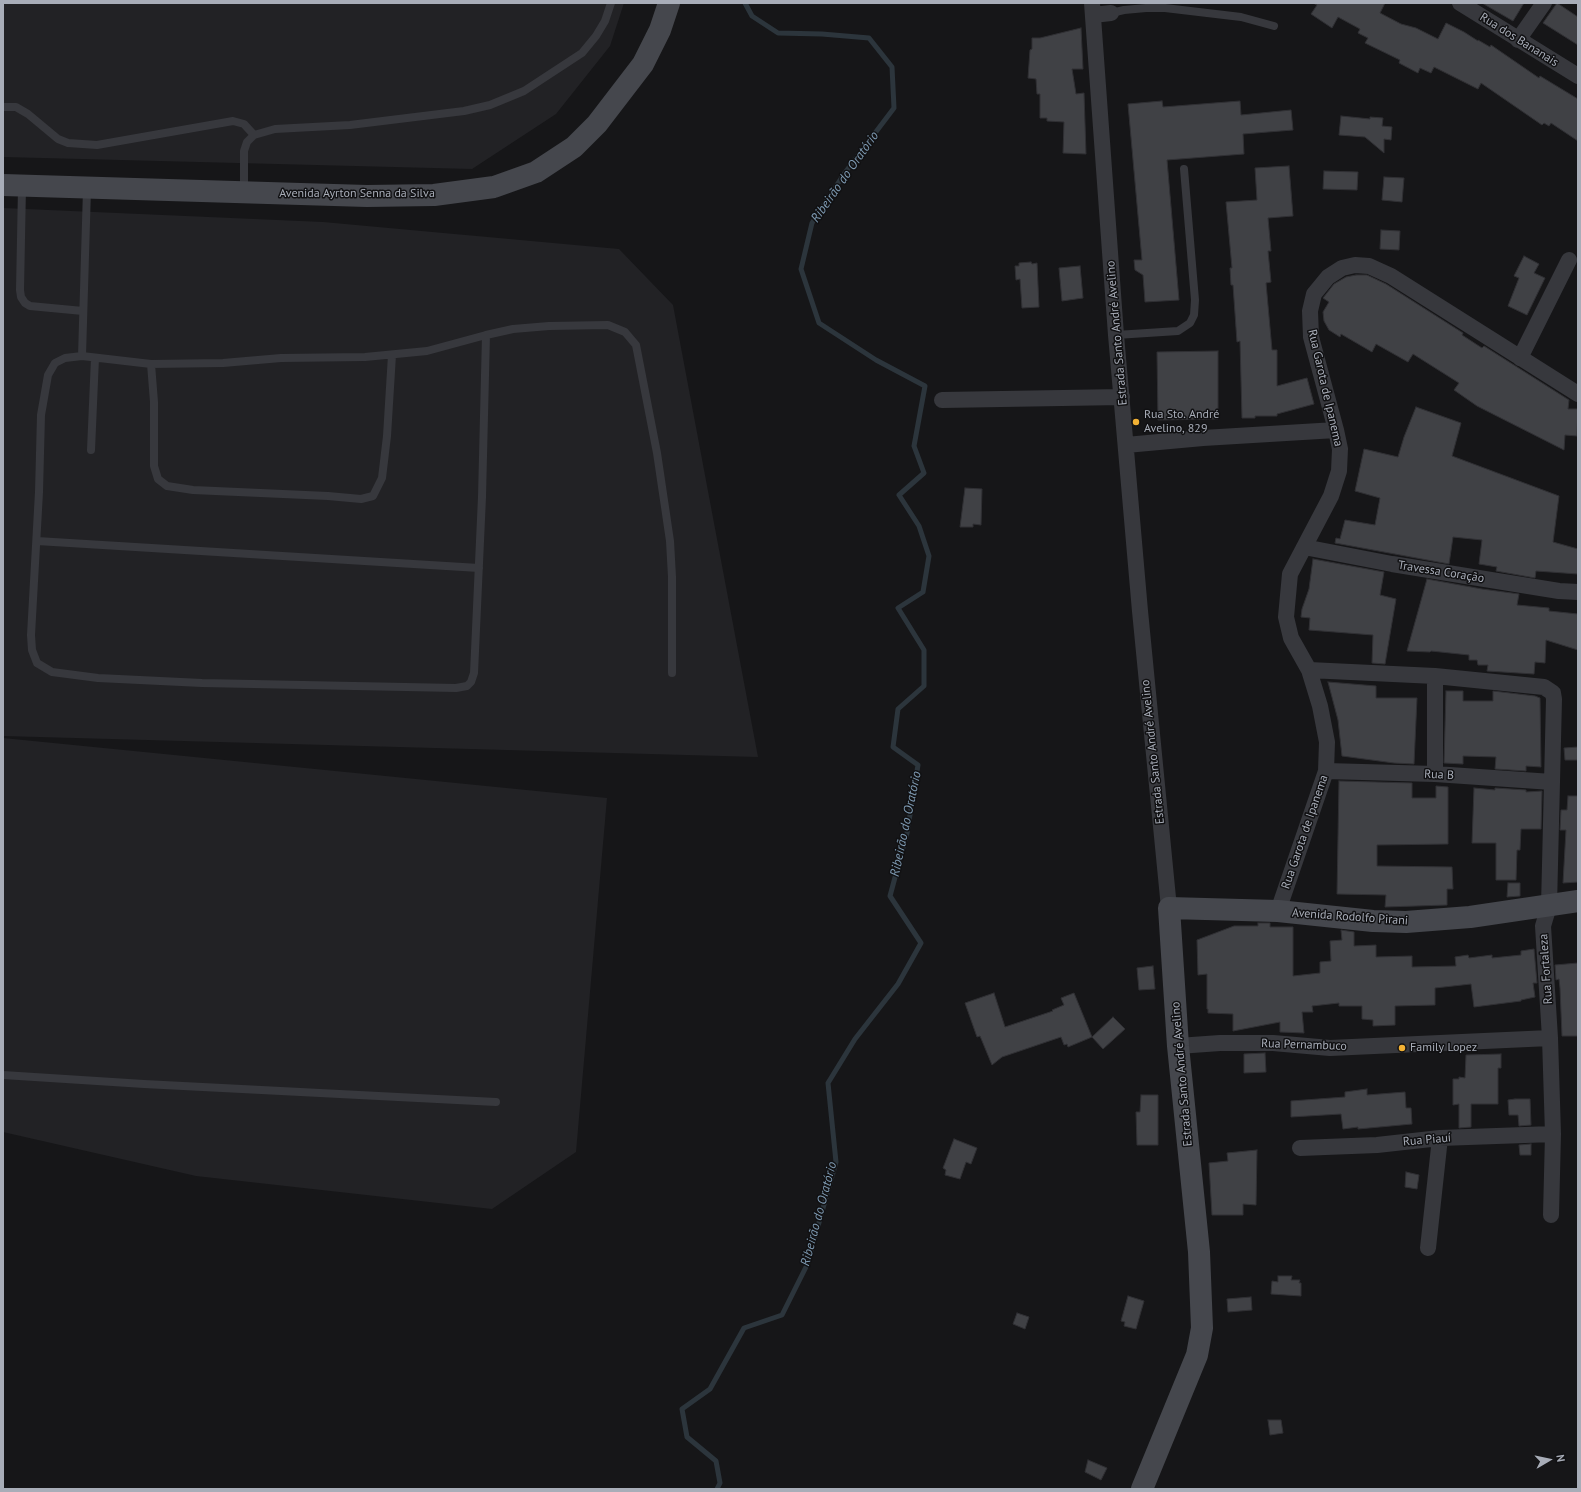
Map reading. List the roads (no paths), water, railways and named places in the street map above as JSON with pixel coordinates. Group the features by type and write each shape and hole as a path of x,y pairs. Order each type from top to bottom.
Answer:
{"main road":[{"name":"Avenida Ayrton Senna da Silva","path":"12,186 368,196 434,195 494,187 536,172 574,147 597,124 620,96 643,64 660,30 669,3"},
{"name":"Avenida Rodolfo Pirani","path":"1169,908 1278,911 1406,922 1470,917 1578,901"},
{"name":"Estrada Santo André Avelino","path":"1142,1489 1197,1354 1202,1328 1199,1252 1178,1046 1169,908"}],"street":[{"name":"Rua dos Bananais","path":"1460,3 1578,76"},
{"path":"1518,40 1544,3"},
{"path":"1092,9 1111,13"},
{"name":"Estrada Santo André Avelino","path":"1092,9 1116,335 1140,611 1169,908"},
{"path":"1520,358 1569,260"},
{"name":"Rua Garota de Ipanema","path":"1278,911 1326,771 1327,742 1324,725 1309,670 1291,638 1286,617 1290,574 1331,496 1339,471 1340,449 1311,337 1310,312 1314,294 1328,277 1342,268 1355,265 1369,266 1391,276 1578,394"},
{"path":"942,400 1122,397"},
{"path":"1126,445 1203,438 1336,430"},
{"name":"Travessa Coração","path":"1304,548 1559,591 1578,592"},
{"path":"1309,670 1435,676 1435,774"},
{"name":"Rua Fortaleza","path":"1435,676 1544,687 1552,694 1554,699 1549,906 1543,926 1554,1134 1551,1216"},
{"name":"Rua B","path":"1326,771 1435,774 1552,782"},
{"name":"Rua Pernambuco","path":"1178,1046 1220,1043 1273,1043 1330,1048 1550,1038"},
{"name":"Rua Piauí","path":"1300,1148 1377,1145 1440,1138 1554,1134"},
{"path":"1428,1248 1440,1138"}],"lane":[{"path":"244,192 244,151 247,142 254,135 276,129 350,125 464,111 490,105 524,91 582,53 596,36 605,21 611,3"},
{"path":"1111,13 1124,10 1165,8 1241,17 1274,26"},
{"path":"3,107 16,107 28,114 58,139 68,143 97,145 233,120 244,124 254,135"},
{"path":"1116,335 1178,331 1190,323 1194,315 1195,300 1184,169"},
{"path":"12,186 21,297 25,304 30,306 83,311"},
{"path":"82,356 87,188"},
{"path":"486,335 479,568 474,674 472,682 467,686 463,688 202,683 98,678 52,672 37,663 34,656 31,635 37,541 42,415 48,375 55,363 65,358 82,356 151,364 208,364 281,358 358,358 392,356 427,351 486,335 513,329 549,326 608,325 625,332 636,345 657,453 670,541 672,577 672,673"},
{"path":"151,364 154,402 154,466 158,479 167,486 193,490 328,496 361,499 372,496 382,478 387,436 392,356"},
{"path":"91,450 95,358"},
{"path":"37,541 479,568"},
{"path":"3,1075 144,1084 496,1102"}],"waterway":[{"name":"Ribeirão do Oratório","path":"717,1489 720,1483 716,1461 687,1437 682,1409 710,1389 744,1328 782,1315 807,1265 836,1162 828,1083 855,1039 898,984 921,943 890,896 907,833 918,765 893,747 898,709 924,686 924,650 898,608 923,592 929,556 919,526 899,495 924,473 914,446 925,386 876,360 819,323 801,269 812,223 844,174 894,108 892,67 869,38 822,34 778,33 752,16 745,3"}],"place":[{"name":"Rua Sto. André Avelino, 829","path":"1136,422"},
{"name":"Family Lopez","path":"1402,1048"}]}
